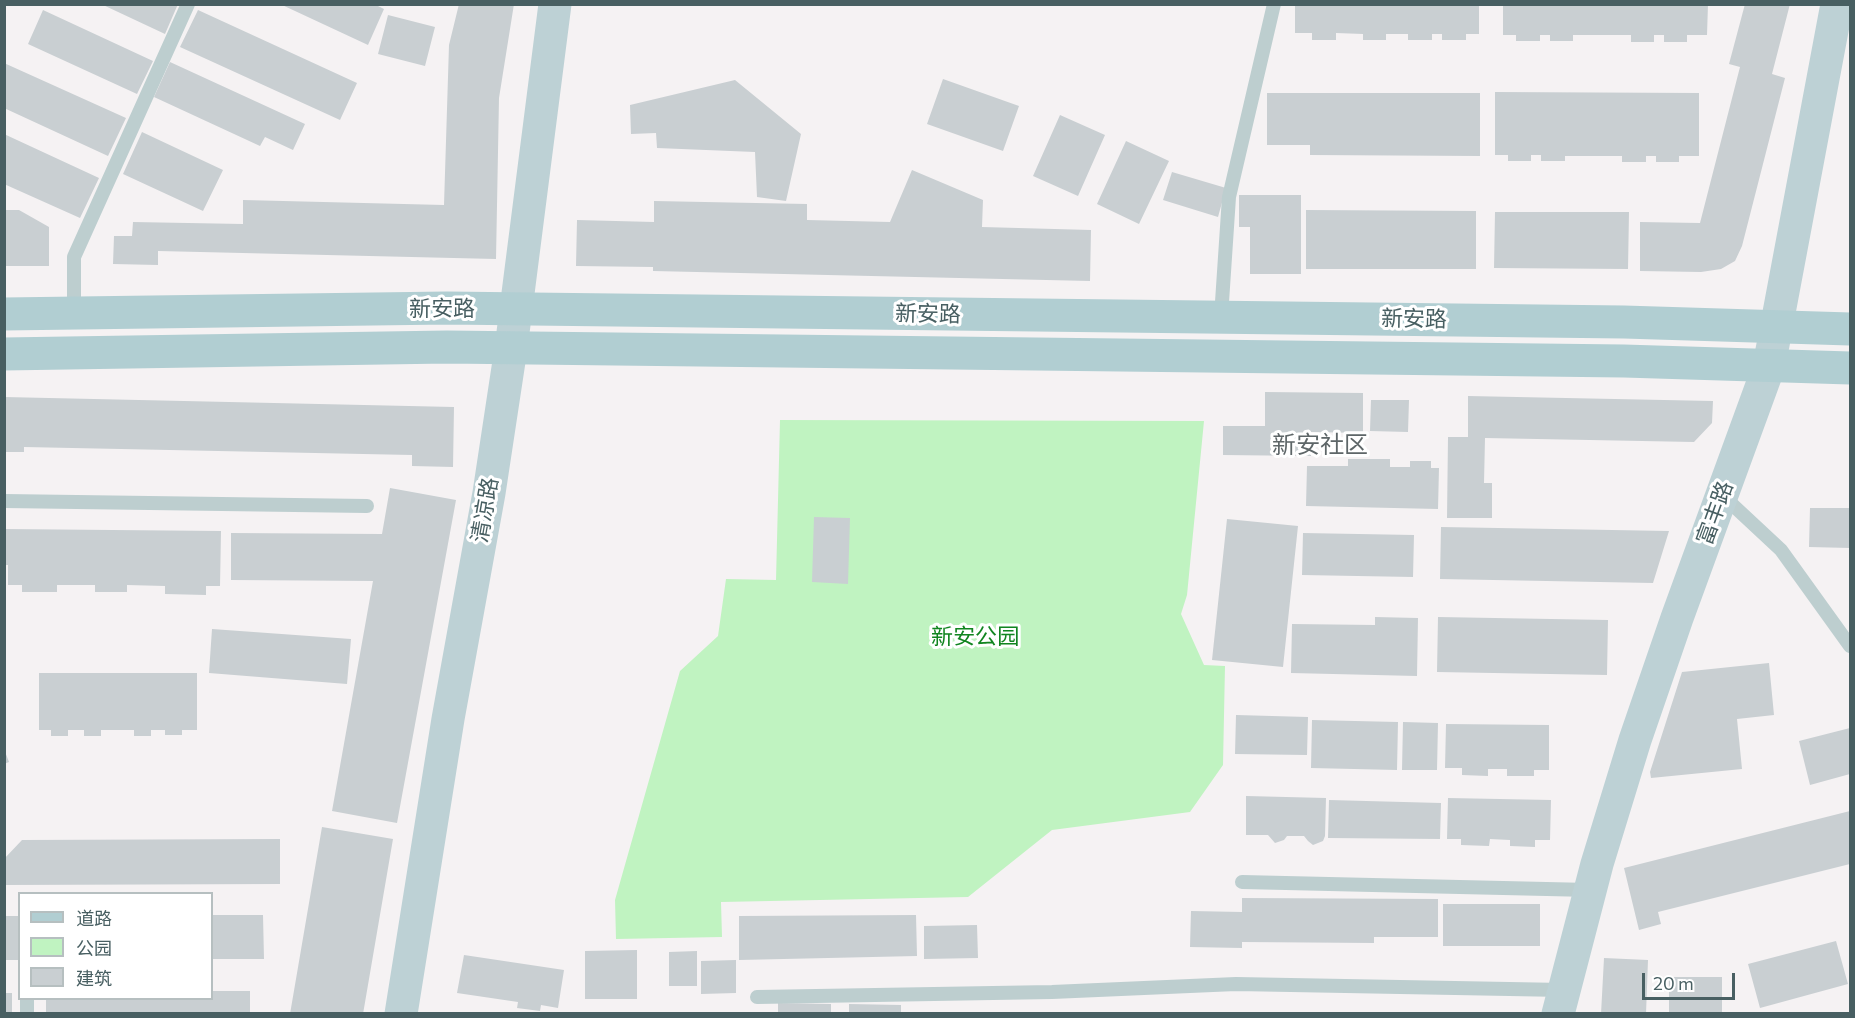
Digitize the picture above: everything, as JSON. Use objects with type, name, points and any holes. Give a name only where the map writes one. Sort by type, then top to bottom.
[{"type":"main road","name":"新安路","points":[[4,314],[447,308],[1624,322],[1851,329]]},
{"type":"main road","name":"新安路","points":[[4,354],[511,348],[1623,361],[1851,368]]},
{"type":"street","name":"清凉路","points":[[401,1014],[448,719],[489,493],[517,309],[555,4]]},
{"type":"street","name":"富丰路","points":[[1561,1002],[1590,890],[1635,740],[1769,366],[1837,4]]},
{"type":"lane","points":[[74,314],[74,257],[188,4]]},
{"type":"lane","points":[[1221,317],[1228,197],[1274,4]]},
{"type":"lane","points":[[1722,495],[1781,550],[1851,646]]},
{"type":"lane","points":[[4,501],[367,506]]},
{"type":"lane","points":[[1242,882],[1590,890]]},
{"type":"lane","points":[[757,997],[1052,992],[1236,984],[1561,1002]]},
{"type":"green space","name":"新安公园","points":[[780,420],[1204,421],[1187,595],[1181,614],[1204,665],[1225,666],[1223,765],[1190,812],[1052,830],[968,897],[721,902],[722,937],[616,939],[615,900],[680,671],[718,636],[726,579],[776,580]]},
{"type":"building","points":[[101,4],[178,4],[165,34]]},
{"type":"building","points":[[280,4],[374,4],[384,9],[368,45]]},
{"type":"building","points":[[459,4],[514,4],[499,98],[496,259],[158,251],[158,265],[113,264],[114,236],[132,236],[133,222],[243,224],[243,200],[444,205],[449,45]]},
{"type":"building","points":[[1295,4],[1479,4],[1479,34],[1466,34],[1466,40],[1442,40],[1442,34],[1432,34],[1432,40],[1408,40],[1408,34],[1386,34],[1386,40],[1363,40],[1363,34],[1336,33],[1336,40],[1312,40],[1312,33],[1295,33]]},
{"type":"building","points":[[1503,4],[1708,4],[1707,35],[1687,35],[1687,42],[1664,42],[1664,35],[1654,35],[1654,42],[1631,42],[1631,35],[1573,35],[1573,41],[1550,41],[1550,35],[1540,35],[1540,41],[1516,41],[1516,35],[1503,35]]},
{"type":"building","points":[[1745,4],[1790,4],[1772,74],[1785,78],[1742,246],[1735,261],[1721,269],[1701,272],[1640,271],[1640,222],[1700,223],[1740,67],[1729,64]]},
{"type":"building","points":[[43,10],[153,61],[137,94],[28,44]]},
{"type":"building","points":[[198,10],[357,83],[340,120],[180,47]]},
{"type":"building","points":[[388,15],[435,27],[425,66],[378,54]]},
{"type":"building","points":[[170,62],[305,124],[293,150],[265,137],[260,146],[154,97]]},
{"type":"building","points":[[4,63],[126,118],[108,156],[4,108]]},
{"type":"building","points":[[943,79],[1019,106],[1003,151],[927,124]]},
{"type":"building","points":[[735,80],[801,134],[786,201],[757,197],[755,152],[657,148],[656,133],[631,134],[630,105]]},
{"type":"building","points":[[1495,92],[1699,93],[1699,156],[1679,156],[1679,162],[1656,162],[1656,156],[1646,156],[1646,162],[1622,162],[1622,156],[1565,156],[1565,161],[1541,161],[1541,155],[1531,155],[1531,161],[1508,161],[1508,155],[1495,155]]},
{"type":"building","points":[[1267,93],[1480,93],[1480,156],[1310,155],[1310,145],[1267,145]]},
{"type":"building","points":[[1060,115],[1105,135],[1078,196],[1033,176]]},
{"type":"building","points":[[142,132],[223,170],[203,211],[123,174]]},
{"type":"building","points":[[4,134],[99,178],[80,218],[4,184]]},
{"type":"building","points":[[1126,141],[1169,161],[1139,224],[1097,204]]},
{"type":"building","points":[[912,170],[983,200],[982,227],[1091,230],[1090,281],[653,271],[653,267],[576,266],[577,220],[654,222],[654,201],[807,204],[807,220],[890,222]]},
{"type":"building","points":[[1172,172],[1226,188],[1218,217],[1163,200]]},
{"type":"building","points":[[1239,195],[1301,195],[1301,274],[1250,274],[1250,227],[1239,227]]},
{"type":"building","points":[[4,210],[19,210],[49,227],[49,266],[4,266]]},
{"type":"building","points":[[1306,210],[1476,211],[1476,269],[1306,269]]},
{"type":"building","points":[[1495,212],[1629,212],[1628,269],[1494,268]]},
{"type":"building","points":[[1265,392],[1363,393],[1363,433],[1311,432],[1311,456],[1223,455],[1223,426],[1265,426]]},
{"type":"building","points":[[1468,396],[1713,401],[1712,423],[1694,442],[1485,438],[1484,483],[1492,483],[1492,518],[1447,518],[1448,437],[1468,437]]},
{"type":"building","points":[[4,397],[454,407],[453,467],[412,466],[412,455],[24,447],[24,452],[4,452]]},
{"type":"building","points":[[1371,400],[1409,400],[1408,432],[1370,431]]},
{"type":"building","points":[[1348,459],[1390,459],[1390,467],[1410,467],[1410,461],[1431,461],[1431,468],[1439,468],[1438,509],[1306,506],[1307,466],[1348,466]]},
{"type":"building","points":[[390,488],[456,500],[397,823],[332,811],[373,581],[231,580],[231,533],[382,534]]},
{"type":"building","points":[[1810,508],[1850,508],[1850,548],[1809,547]]},
{"type":"building","points":[[814,517],[850,518],[848,584],[812,582]]},
{"type":"building","points":[[1227,519],[1298,526],[1283,667],[1212,660]]},
{"type":"building","points":[[1441,527],[1669,531],[1653,583],[1440,579]]},
{"type":"building","points":[[4,529],[221,531],[220,586],[206,586],[206,595],[165,594],[165,586],[127,585],[127,592],[95,592],[95,585],[57,585],[57,592],[22,592],[22,585],[8,585],[8,565],[4,565]]},
{"type":"building","points":[[1303,533],[1414,535],[1413,577],[1302,575]]},
{"type":"building","points":[[1375,617],[1418,618],[1417,676],[1291,673],[1292,624],[1375,625]]},
{"type":"building","points":[[1438,617],[1608,620],[1607,675],[1437,672]]},
{"type":"building","points":[[212,629],[351,639],[347,684],[209,673]]},
{"type":"building","points":[[1769,663],[1774,715],[1737,719],[1742,769],[1651,778],[1650,772],[1682,672]]},
{"type":"building","points":[[39,673],[197,673],[197,730],[182,730],[182,735],[165,735],[165,730],[151,730],[151,736],[134,736],[134,730],[101,730],[101,736],[84,736],[84,730],[68,730],[68,736],[51,736],[51,730],[39,730]]},
{"type":"building","points":[[1236,715],[1308,717],[1307,755],[1235,754]]},
{"type":"building","points":[[1312,720],[1398,722],[1397,770],[1311,768]]},
{"type":"building","points":[[1403,722],[1438,723],[1437,770],[1402,770]]},
{"type":"building","points":[[1446,724],[1549,725],[1549,770],[1534,770],[1534,776],[1507,776],[1507,769],[1488,769],[1488,776],[1462,775],[1462,768],[1445,768]]},
{"type":"building","points":[[1850,728],[1850,774],[1810,785],[1799,741]]},
{"type":"building","points":[[4,749],[9,762],[4,764]]},
{"type":"building","points":[[1246,796],[1326,798],[1323,841],[1313,845],[1304,836],[1287,836],[1284,840],[1275,843],[1268,835],[1246,835]]},
{"type":"building","points":[[1448,798],[1551,800],[1550,840],[1535,840],[1535,847],[1510,846],[1510,840],[1490,839],[1489,846],[1461,845],[1461,839],[1447,839]]},
{"type":"building","points":[[1329,800],[1441,803],[1440,839],[1328,838]]},
{"type":"building","points":[[1850,811],[1850,864],[1658,912],[1661,924],[1639,930],[1624,868]]},
{"type":"building","points":[[322,827],[393,839],[363,1014],[290,1014]]},
{"type":"building","points":[[280,839],[280,884],[4,885],[4,859],[22,840]]},
{"type":"building","points":[[1242,898],[1438,899],[1438,937],[1374,937],[1374,943],[1242,942],[1242,948],[1190,947],[1191,911],[1242,912]]},
{"type":"building","points":[[1443,904],[1540,904],[1540,946],[1443,946]]},
{"type":"building","points":[[213,915],[263,915],[264,959],[213,959]]},
{"type":"building","points":[[916,915],[917,956],[739,960],[739,916]]},
{"type":"building","points":[[4,916],[18,916],[18,960],[4,960]]},
{"type":"building","points":[[977,925],[978,958],[924,959],[924,926]]},
{"type":"building","points":[[1836,941],[1848,984],[1760,1008],[1748,964]]},
{"type":"building","points":[[637,950],[637,999],[585,999],[585,951]]},
{"type":"building","points":[[697,951],[697,986],[669,986],[669,952]]},
{"type":"building","points":[[464,955],[564,970],[558,1008],[541,1005],[540,1011],[517,1008],[518,1002],[457,993]]},
{"type":"building","points":[[1604,958],[1648,960],[1646,1014],[1601,1014]]},
{"type":"building","points":[[736,960],[736,993],[701,994],[701,961]]},
{"type":"building","points":[[1669,977],[1722,977],[1722,1014],[1669,1014]]},
{"type":"building","points":[[213,991],[250,991],[250,1014],[46,1014],[46,1000],[213,1000]]},
{"type":"building","points":[[5,993],[12,993],[12,1014],[5,1014]]},
{"type":"building","points":[[778,1003],[831,1004],[831,1014],[778,1014]]},
{"type":"building","points":[[849,1004],[901,1005],[901,1014],[849,1014]]},
{"type":"district","name":"新安社区","points":[[1320,445]]}]
